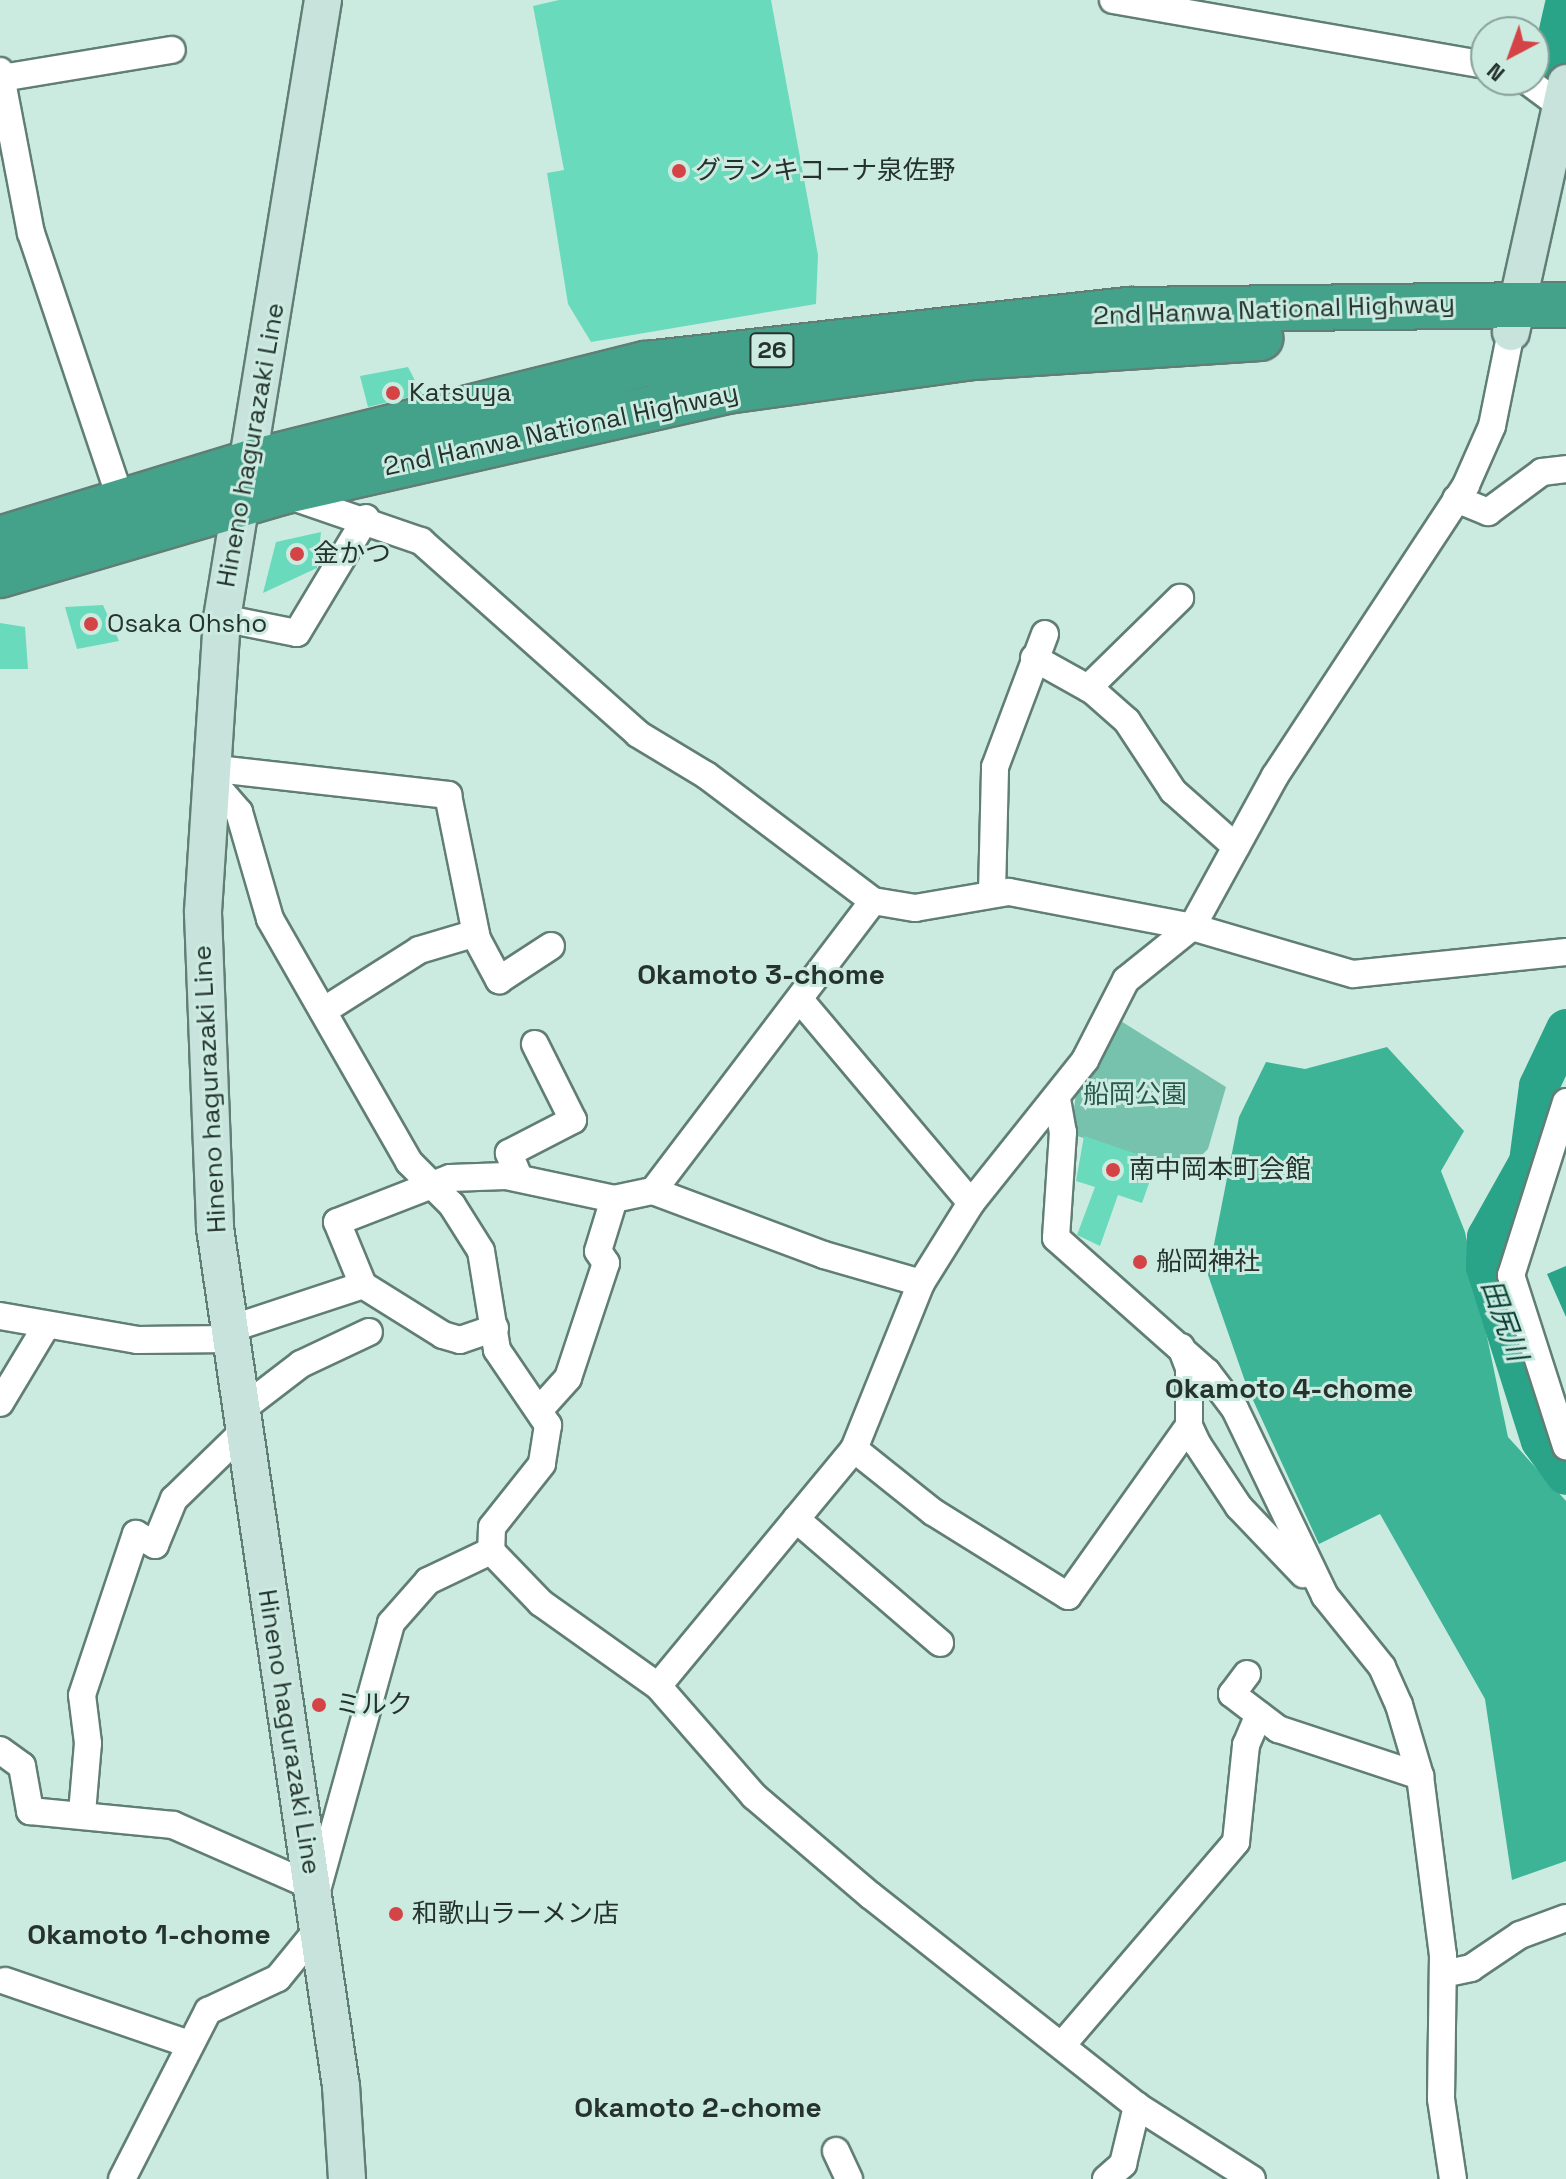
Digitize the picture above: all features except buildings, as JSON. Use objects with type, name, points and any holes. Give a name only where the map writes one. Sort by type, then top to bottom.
[{"type":"highway","name":"2nd Hanwa National Highway","points":[[1514,318],[1566,305]]},
{"type":"highway","name":"2nd Hanwa National Highway","points":[[0,575],[256,487],[646,364],[1129,310],[1514,318],[1566,333]]},
{"type":"highway","name":"2nd Hanwa National Highway","points":[[0,539],[122,503],[256,487]]},
{"type":"main road","name":"Hineno hagurazaki Line","points":[[323,0],[256,487],[222,618],[208,772],[205,1053],[215,1228],[315,1905],[347,2179]]},
{"type":"main road","points":[[1514,318],[1563,94]]},
{"type":"street","points":[[1113,0],[1470,62]]},
{"type":"street","points":[[122,503],[44,276],[4,109],[1,75],[172,50]]},
{"type":"street","points":[[658,1686],[854,1449],[921,1283],[971,1203],[1057,1099],[1126,980],[1192,927],[1236,847],[1456,499],[1492,426],[1514,318]]},
{"type":"street","points":[[1456,499],[1488,512],[1542,472],[1566,469]]},
{"type":"street","points":[[256,487],[366,518],[421,541],[638,734],[706,775],[873,901],[915,908],[992,893],[1192,927],[1353,974],[1566,952]]},
{"type":"street","points":[[222,618],[297,633],[366,518]]},
{"type":"street","points":[[1088,688],[1180,598]]},
{"type":"street","points":[[992,893],[995,767],[1045,634]]},
{"type":"street","points":[[1034,658],[1088,688],[1127,721],[1173,791],[1236,847]]},
{"type":"street","points":[[208,772],[448,795],[476,933],[499,980],[551,946]]},
{"type":"street","points":[[208,772],[239,812],[270,919],[409,1162],[431,1184],[481,1251],[497,1350],[542,1407],[550,1444],[492,1527],[491,1551],[541,1603],[658,1686],[754,1796],[1137,2106],[1252,2179]]},
{"type":"street","points":[[653,1191],[664,1168],[801,1001],[873,901]]},
{"type":"street","points":[[323,1011],[419,950],[476,933]]},
{"type":"street","points":[[801,1001],[971,1203]]},
{"type":"street","points":[[519,1177],[509,1153],[573,1120],[535,1044]]},
{"type":"street","points":[[1057,1099],[1063,1132],[1056,1238],[1181,1347],[1235,1409],[1325,1596]]},
{"type":"street","points":[[1566,1102],[1511,1275],[1566,1446]]},
{"type":"street","points":[[495,1328],[460,1340],[443,1335],[363,1285],[337,1222],[431,1184],[519,1177],[614,1199],[653,1191],[921,1283]]},
{"type":"street","points":[[542,1407],[568,1378],[606,1263],[598,1251],[614,1199]]},
{"type":"street","points":[[0,1316],[45,1328],[137,1340],[230,1334],[363,1285]]},
{"type":"street","points":[[0,1403],[45,1328]]},
{"type":"street","points":[[82,1813],[88,1743],[82,1695],[136,1534],[155,1545],[174,1499],[243,1421],[301,1364],[369,1332]]},
{"type":"street","points":[[1181,1347],[1189,1368],[1189,1426],[1239,1507],[1325,1596],[1382,1667],[1420,1776],[1443,1974],[1441,2099],[1453,2179]]},
{"type":"street","points":[[854,1449],[933,1512],[1068,1596],[1189,1426]]},
{"type":"street","points":[[796,1519],[940,1643]]},
{"type":"street","points":[[122,2179],[186,2043],[208,2011],[278,1978],[315,1905],[391,1623],[428,1581],[491,1551]]},
{"type":"street","points":[[1247,1674],[1232,1694],[1278,1729],[1420,1776]]},
{"type":"street","points":[[1063,2044],[1236,1842],[1246,1745],[1259,1715]]},
{"type":"street","points":[[0,1750],[22,1766],[30,1811],[82,1813],[173,1825],[315,1905]]},
{"type":"street","points":[[1443,1974],[1471,1968],[1520,1935],[1566,1918]]},
{"type":"street","points":[[5,1981],[186,2043]]},
{"type":"street","points":[[1106,2179],[1123,2164],[1137,2106]]},
{"type":"street","points":[[836,2151],[849,2179]]},
{"type":"green space","name":"船岡公園","points":[[1116,1018],[1226,1087],[1208,1149],[1186,1171],[1071,1134],[1076,1093]]},
{"type":"shaded area","points":[[1387,1047],[1464,1131],[1441,1171],[1465,1232],[1508,1437],[1566,1501],[1566,1861],[1512,1880],[1485,1699],[1380,1514],[1319,1544],[1247,1387],[1208,1275],[1239,1117],[1266,1062],[1305,1069]]},
{"type":"shaded area","points":[[1566,1266],[1566,1317],[1547,1274]]},
{"type":"waterway","name":"田尻川","points":[[1566,0],[1549,75],[1566,80]]},
{"type":"waterway","name":"田尻川","points":[[1566,1029],[1539,1086],[1529,1162],[1487,1237],[1486,1267],[1541,1441],[1566,1475]]},
{"type":"place","name":"グランキコーナ泉佐野","points":[[679,171]]},
{"type":"place","name":"Katsuya","points":[[393,393]]},
{"type":"place","name":"金かつ","points":[[297,554]]},
{"type":"place","name":"Osaka Ohsho","points":[[91,624]]},
{"type":"place","name":"南中岡本町会館","points":[[1113,1170]]},
{"type":"place","name":"船岡神社","points":[[1140,1262]]},
{"type":"place","name":"ミルク","points":[[319,1705]]},
{"type":"place","name":"和歌山ラーメン店","points":[[396,1914]]},
{"type":"district","name":"Okamoto 3-chome","points":[[761,974]]},
{"type":"district","name":"Okamoto 4-chome","points":[[1289,1388]]},
{"type":"district","name":"Okamoto 1-chome","points":[[149,1934]]},
{"type":"district","name":"Okamoto 2-chome","points":[[698,2107]]}]
